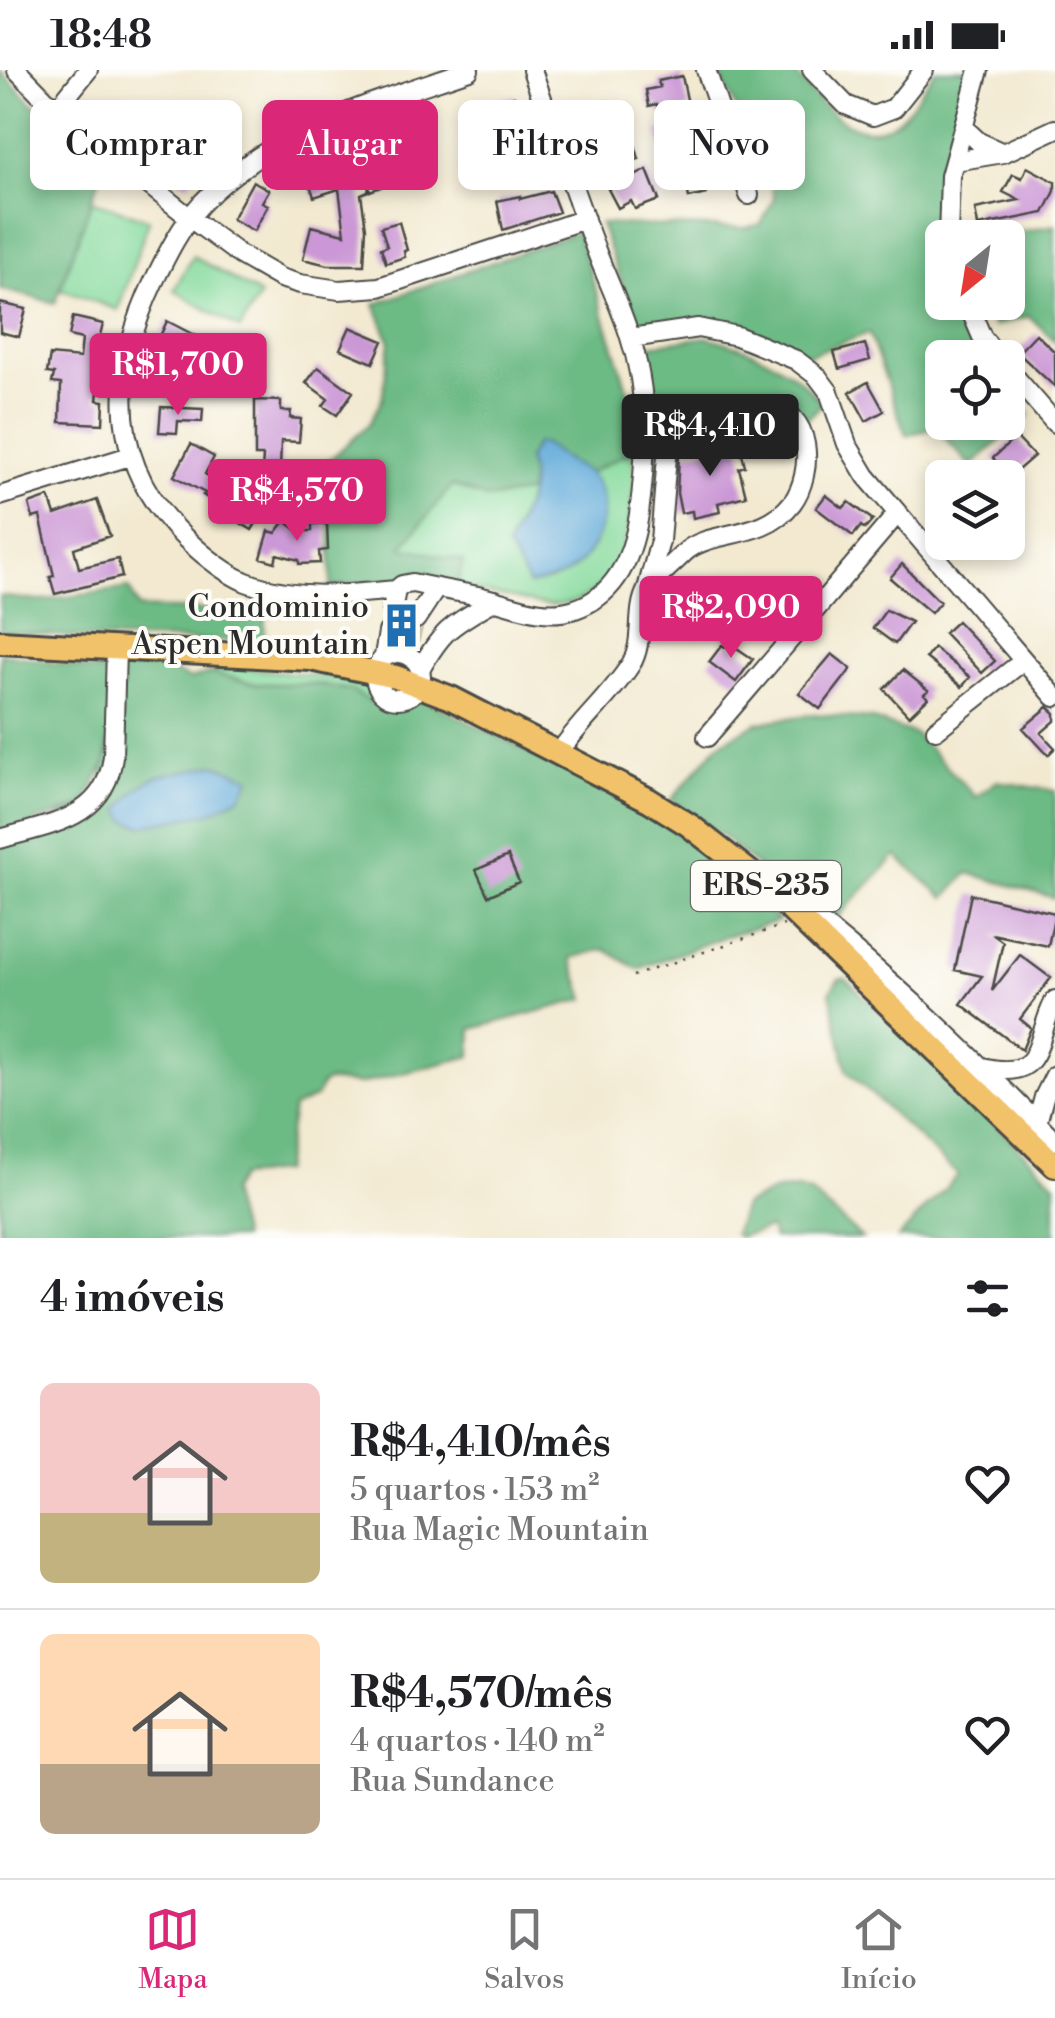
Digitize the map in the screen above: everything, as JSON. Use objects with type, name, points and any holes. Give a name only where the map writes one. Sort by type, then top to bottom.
[{"type":"main road","name":"ERS-235","points":[[0,642],[379,663],[418,672],[674,814],[762,882],[1055,1164]]},
{"type":"street","points":[[17,70],[46,100]]},
{"type":"street","points":[[64,100],[88,70]]},
{"type":"street","points":[[396,590],[312,594],[282,591],[244,581],[202,554],[152,501],[130,456],[122,411],[131,340],[158,274],[190,218],[222,184],[270,149],[324,124],[469,70]]},
{"type":"street","points":[[392,611],[396,590],[402,584],[412,583],[544,613],[577,609],[614,583],[636,536],[646,446],[641,386],[630,338],[532,70]]},
{"type":"street","points":[[706,70],[749,195]]},
{"type":"street","points":[[812,70],[846,105],[873,116],[894,108],[924,70]]},
{"type":"street","points":[[949,220],[950,176],[979,70]]},
{"type":"street","points":[[964,128],[979,142],[1002,153]]},
{"type":"street","points":[[955,161],[1002,153],[1055,129]]},
{"type":"street","points":[[155,190],[240,255],[280,278],[318,288],[379,287],[585,219]]},
{"type":"street","points":[[630,338],[698,328],[738,336],[796,360],[816,376],[829,392],[853,457],[1055,698]]},
{"type":"street","points":[[1025,388],[1055,423]]},
{"type":"street","points":[[658,554],[768,523],[792,503],[806,476],[804,438],[780,410],[748,410],[717,428]]},
{"type":"street","points":[[0,496],[130,456]]},
{"type":"street","points":[[559,753],[638,651],[647,589],[658,554],[667,456]]},
{"type":"street","points":[[708,737],[897,514]]},
{"type":"street","points":[[647,589],[688,548]]},
{"type":"street","points":[[416,619],[435,590]]},
{"type":"street","points":[[418,672],[450,625],[495,600]]},
{"type":"street","points":[[379,663],[388,632]]},
{"type":"street","points":[[411,640],[418,672]]},
{"type":"street","points":[[0,839],[76,816],[104,786],[112,772],[116,650]]},
{"type":"street","points":[[936,730],[1023,662]]},
{"type":"street","points":[[762,882],[832,931],[981,1067],[1055,1141]]},
{"type":"street","points":[[981,1067],[1019,1071],[1032,1060],[1041,1045],[1055,1000]]},
{"type":"street","points":[[1037,1123],[1055,1075]]},
{"type":"path","points":[[632,976],[800,920]]},
{"type":"green space","points":[[0,70],[30,101],[30,190],[95,190],[55,303],[0,289]]},
{"type":"green space","points":[[717,70],[793,70],[838,118],[866,130],[881,129],[896,121],[912,104],[935,70],[969,70],[941,173],[938,220],[925,220],[925,320],[961,320],[971,340],[925,340],[925,431],[906,435],[869,333],[803,357],[694,321],[637,326],[600,224],[745,228],[761,224],[774,198],[773,190],[805,190],[805,100],[732,100]]},
{"type":"green space","points":[[92,200],[149,220],[118,310],[60,289]]},
{"type":"green space","points":[[1055,225],[1055,341],[1029,316],[1025,317],[1025,231]]},
{"type":"green space","points":[[577,232],[629,394],[633,450],[589,473],[544,444],[532,473],[531,492],[487,499],[452,485],[402,547],[463,561],[457,586],[406,578],[331,587],[330,502],[300,503],[302,485],[369,424],[382,399],[390,342],[375,304]]},
{"type":"green space","points":[[193,256],[260,295],[240,329],[174,290]]},
{"type":"green space","points":[[991,320],[1015,320],[994,326]]},
{"type":"green space","points":[[706,337],[771,361],[799,380],[822,405],[802,423],[781,404],[662,445],[641,346]]},
{"type":"green space","points":[[947,440],[1001,440],[978,460],[965,460]]},
{"type":"green space","points":[[633,450],[633,497],[623,546],[599,586],[581,599],[544,605],[469,590],[444,579],[402,547],[452,485],[487,499],[531,492],[507,547],[600,491],[589,473]]},
{"type":"green space","points":[[129,588],[138,608],[235,611],[265,616],[264,641],[100,639],[0,631],[0,596],[39,601]]},
{"type":"green space","points":[[0,653],[111,673],[109,755],[85,804],[0,834]]},
{"type":"green space","points":[[132,661],[154,663],[190,679],[211,673],[257,684],[316,684],[350,690],[377,706],[415,699],[429,702],[641,808],[675,830],[779,921],[638,969],[604,949],[571,958],[585,999],[472,1029],[471,1056],[360,1084],[322,1084],[316,1097],[293,1108],[283,1171],[240,1177],[230,1192],[242,1238],[0,1238],[0,843],[100,798],[120,666]]},
{"type":"green space","points":[[228,666],[349,679],[402,702],[377,706],[350,690],[316,684],[257,684],[211,673]]},
{"type":"green space","points":[[814,714],[871,719],[915,734],[976,797],[997,781],[1055,791],[1055,898],[968,873],[945,898],[896,856],[826,929],[724,837],[671,800],[719,744],[757,723]]},
{"type":"green space","points":[[845,978],[1055,1183],[1055,1238],[898,1238],[958,1175],[847,1071],[830,992],[839,979]]},
{"type":"green space","points":[[777,1190],[811,1193],[862,1238],[773,1238],[770,1228],[739,1237],[734,1234],[744,1205]]},
{"type":"water","points":[[536,443],[589,473],[598,485],[603,513],[595,542],[577,566],[562,576],[529,585],[507,547],[529,494],[527,460]]},
{"type":"water","points":[[215,764],[251,778],[240,797],[209,813],[141,826],[126,820],[120,810],[151,780]]},
{"type":"building","points":[[682,76],[687,100],[654,100],[654,105],[649,106],[646,90],[660,87],[658,81]]},
{"type":"building","points":[[1027,167],[1055,182],[1055,191],[1044,213],[1008,220],[977,220],[975,209],[1019,200],[1003,192],[1013,174],[1022,178]]},
{"type":"building","points":[[647,170],[659,200],[635,209],[631,201],[618,208],[609,190],[634,190],[634,176]]},
{"type":"building","points":[[253,181],[262,190],[269,190],[262,202],[268,205],[254,231],[232,219]]},
{"type":"building","points":[[312,190],[336,190],[314,197]]},
{"type":"building","points":[[339,190],[368,190],[361,194],[366,228],[364,265],[328,265],[303,259],[311,226],[345,234]]},
{"type":"building","points":[[688,190],[705,190],[706,194],[689,198]]},
{"type":"building","points":[[551,191],[559,212],[503,230],[497,201]]},
{"type":"building","points":[[399,222],[407,250],[405,257],[386,263],[381,248],[387,246],[381,227]]},
{"type":"building","points":[[0,303],[26,309],[19,337],[0,332]]},
{"type":"building","points":[[73,317],[103,324],[95,357],[102,358],[97,400],[104,401],[103,424],[60,422],[61,384],[52,383],[54,374],[47,373],[50,355],[80,358],[82,339],[69,336]]},
{"type":"building","points":[[167,321],[200,338],[190,364],[162,353],[168,337],[161,334]]},
{"type":"building","points":[[350,327],[383,341],[373,363],[340,349]]},
{"type":"building","points":[[1036,334],[1055,352],[1055,387],[1025,359],[1025,346]]},
{"type":"building","points":[[865,344],[870,360],[839,369],[834,352]]},
{"type":"building","points":[[318,367],[353,392],[337,415],[323,406],[328,399],[306,383]]},
{"type":"building","points":[[868,382],[884,411],[866,421],[850,392]]},
{"type":"building","points":[[255,400],[281,401],[281,411],[291,411],[290,418],[301,419],[299,442],[281,441],[280,471],[262,470],[263,456],[255,456]]},
{"type":"building","points":[[161,407],[203,409],[202,422],[178,421],[177,433],[159,432]]},
{"type":"building","points":[[1013,440],[1019,440],[1034,456],[1025,464],[1025,460],[993,458]]},
{"type":"building","points":[[739,441],[745,466],[739,468],[746,496],[718,503],[720,512],[693,518],[692,511],[681,513],[677,493],[679,455]]},
{"type":"building","points":[[191,444],[214,457],[205,474],[221,484],[225,478],[267,505],[252,530],[224,513],[221,518],[213,513],[218,505],[174,476]]},
{"type":"building","points":[[826,495],[843,508],[849,502],[873,520],[853,536],[816,508]]},
{"type":"building","points":[[49,497],[55,515],[97,500],[110,536],[74,548],[79,568],[118,559],[122,577],[55,594],[40,516],[33,518],[29,504]]},
{"type":"building","points":[[285,521],[298,531],[312,531],[312,524],[327,524],[328,550],[319,551],[320,563],[299,564],[299,560],[277,554],[275,562],[261,558],[269,531],[276,533]]},
{"type":"building","points":[[902,564],[940,602],[931,613],[890,578]]},
{"type":"building","points":[[886,610],[911,622],[895,644],[873,628]]},
{"type":"building","points":[[957,621],[995,661],[982,673],[944,633]]},
{"type":"building","points":[[728,642],[753,659],[736,682],[709,662]]},
{"type":"building","points":[[934,648],[970,677],[962,687],[926,658]]},
{"type":"building","points":[[832,654],[851,669],[820,709],[799,693]]},
{"type":"building","points":[[903,670],[928,690],[924,694],[928,698],[909,716],[884,689]]},
{"type":"building","points":[[1048,707],[1055,713],[1055,721],[1041,733],[1055,748],[1048,755],[1023,728]]},
{"type":"building","points":[[508,856],[519,882],[488,896],[476,870]]},
{"type":"building","points":[[971,894],[1055,913],[1048,946],[992,934],[1003,942],[992,991],[1020,955],[1051,978],[1020,1019],[1031,1028],[1022,1050],[961,1004],[982,976],[955,970]]},
{"type":"tunnel","points":[[411,640],[416,619]]},
{"type":"place","name":"Condominio Aspen Mountain","points":[[402,625]]}]
